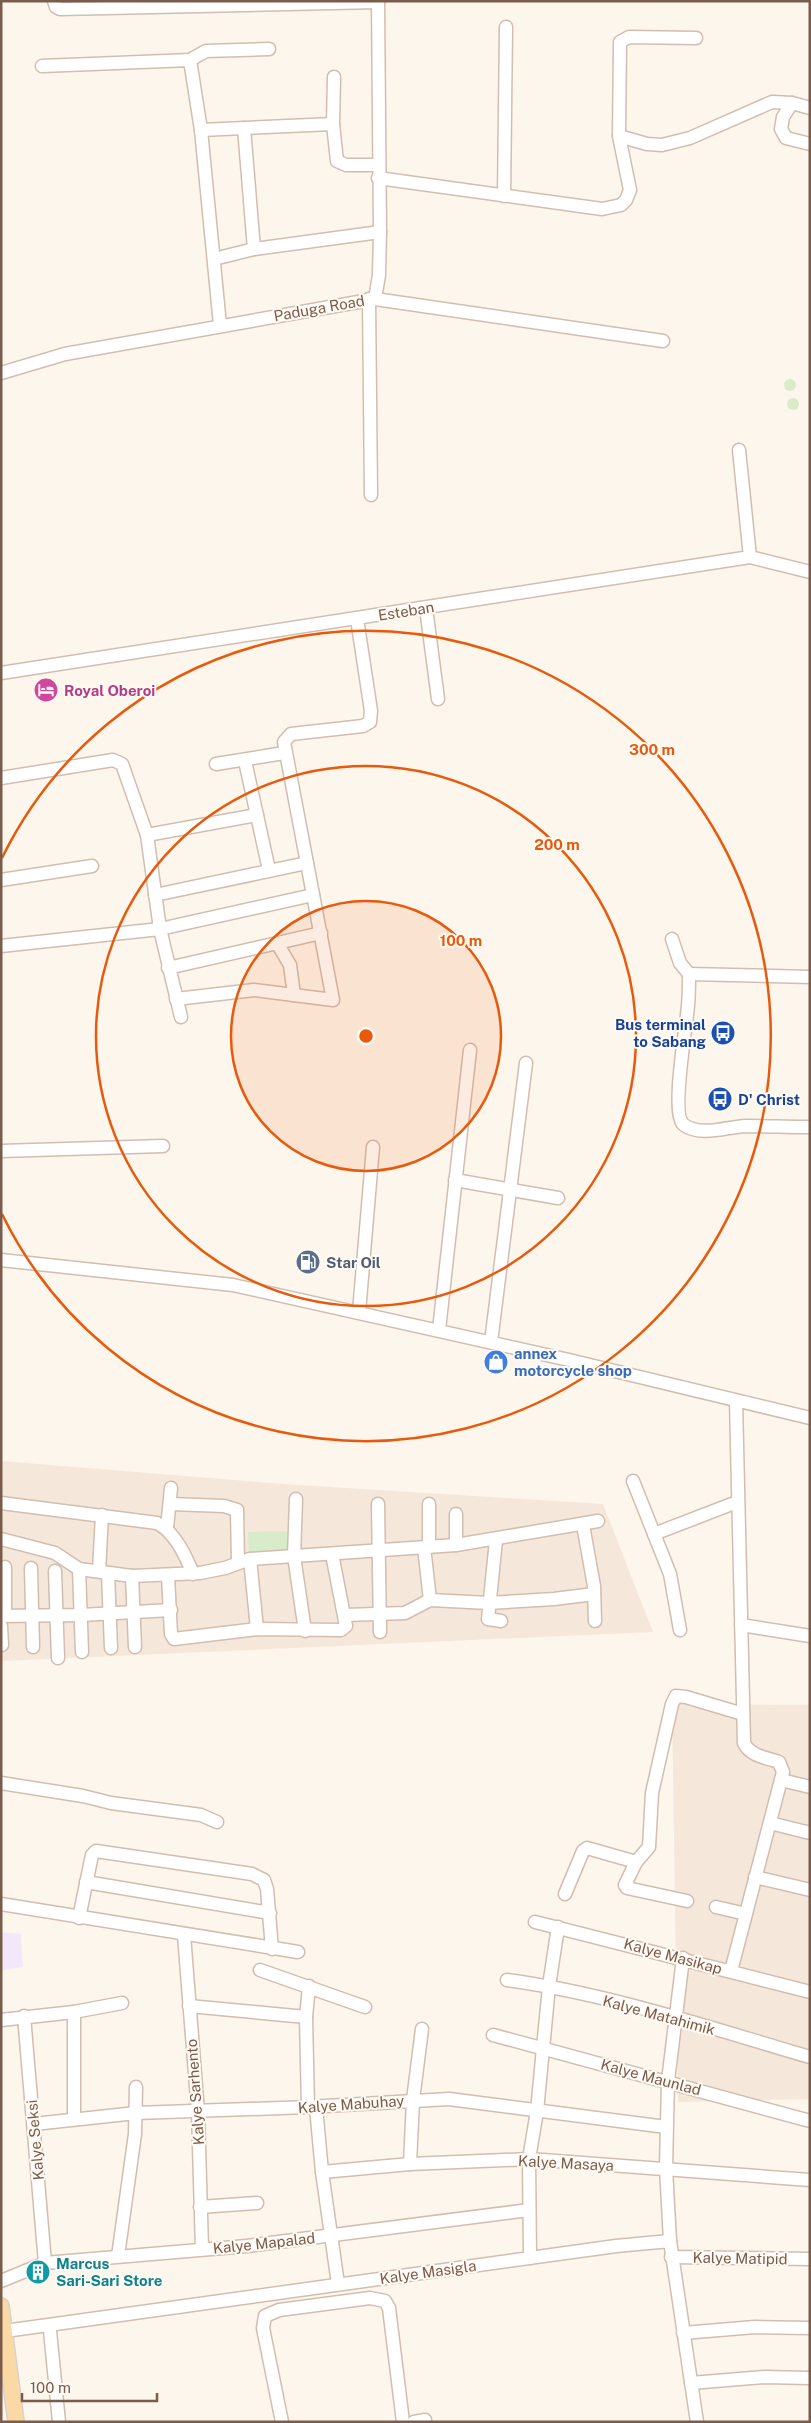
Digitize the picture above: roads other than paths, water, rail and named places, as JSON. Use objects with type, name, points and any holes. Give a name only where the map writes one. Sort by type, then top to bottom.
[{"type":"main road","points":[[1,2306],[5,2331],[6,2369],[16,2422]]},
{"type":"street","points":[[54,1],[54,5],[60,9],[104,5],[378,2]]},
{"type":"street","name":"Paduga Road","points":[[1,374],[65,354],[372,299],[379,275],[380,232],[378,2]]},
{"type":"street","points":[[504,196],[506,27]]},
{"type":"street","points":[[334,78],[333,124],[336,156],[340,164],[504,196],[602,209],[621,205],[626,200],[630,190],[619,136],[620,42],[629,37],[696,38]]},
{"type":"street","points":[[42,66],[190,60],[206,51],[269,49]]},
{"type":"street","points":[[190,60],[201,130],[220,325]]},
{"type":"street","points":[[619,136],[647,144],[671,144],[690,138],[772,102],[792,103],[810,108]]},
{"type":"street","points":[[792,103],[783,117],[781,130],[786,138],[810,144]]},
{"type":"street","points":[[201,130],[333,124]]},
{"type":"street","points":[[244,128],[254,249]]},
{"type":"street","points":[[214,258],[254,249],[380,232]]},
{"type":"street","points":[[371,496],[372,299],[663,341]]},
{"type":"street","points":[[740,450],[750,557]]},
{"type":"street","name":"Esteban","points":[[1,673],[750,557],[810,572]]},
{"type":"street","points":[[426,608],[438,699]]},
{"type":"street","points":[[176,999],[246,990],[333,1000],[284,753],[285,739],[291,734],[363,726],[370,722],[371,711],[357,619]]},
{"type":"street","points":[[216,764],[284,753]]},
{"type":"street","points":[[1,778],[113,760],[120,762],[147,835],[160,929],[181,1017]]},
{"type":"street","points":[[245,760],[269,870]]},
{"type":"street","points":[[147,835],[257,815]]},
{"type":"street","points":[[155,895],[307,863]]},
{"type":"street","points":[[1,880],[92,866]]},
{"type":"street","points":[[1,946],[160,929],[312,895]]},
{"type":"street","points":[[168,968],[321,933]]},
{"type":"street","points":[[672,939],[677,957],[689,974],[689,1003],[680,1077],[680,1121],[692,1128],[714,1131],[742,1126],[810,1127]]},
{"type":"street","points":[[277,943],[290,966],[294,995]]},
{"type":"street","points":[[689,974],[810,977]]},
{"type":"street","points":[[439,1330],[470,1050]]},
{"type":"street","points":[[491,1342],[526,1063]]},
{"type":"street","points":[[1,1151],[163,1146]]},
{"type":"street","points":[[359,1312],[373,1148]]},
{"type":"street","points":[[455,1180],[558,1198]]},
{"type":"street","points":[[1,1260],[232,1285],[439,1330],[810,1418]]},
{"type":"street","points":[[731,1971],[783,1768],[779,1762],[747,1749],[744,1743],[736,1401]]},
{"type":"street","points":[[633,1481],[670,1574],[680,1630]]},
{"type":"street","points":[[166,1528],[171,1488]]},
{"type":"street","points":[[296,1499],[294,1556],[305,1631]]},
{"type":"street","points":[[654,1534],[737,1502]]},
{"type":"street","points":[[1,1503],[145,1521],[166,1528],[186,1558],[193,1574]]},
{"type":"street","points":[[170,1504],[224,1506],[237,1510],[244,1561],[257,1629]]},
{"type":"street","points":[[378,1504],[380,1632]]},
{"type":"street","points":[[429,1504],[427,1547],[430,1600]]},
{"type":"street","points":[[456,1514],[456,1545]]},
{"type":"street","points":[[102,1515],[103,1572],[109,1614],[111,1648]]},
{"type":"street","points":[[1,1540],[55,1553],[79,1569],[132,1576],[168,1576],[219,1570],[244,1561],[456,1545],[496,1540],[598,1521]]},
{"type":"street","points":[[583,1525],[594,1594],[595,1622]]},
{"type":"street","points":[[496,1540],[489,1620],[501,1621]]},
{"type":"street","points":[[168,1576],[172,1634],[174,1639],[257,1629],[341,1630],[346,1626],[345,1615],[332,1554]]},
{"type":"street","points":[[2,1645],[5,1567]]},
{"type":"street","points":[[31,1568],[33,1647]]},
{"type":"street","points":[[79,1569],[82,1652]]},
{"type":"street","points":[[55,1571],[58,1658]]},
{"type":"street","points":[[132,1576],[136,1647]]},
{"type":"street","points":[[345,1615],[405,1613],[430,1600],[489,1603],[554,1599],[594,1594]]},
{"type":"street","points":[[2,1619],[31,1615],[109,1614],[170,1610]]},
{"type":"street","points":[[741,1625],[810,1636]]},
{"type":"street","points":[[687,1901],[627,1888],[625,1882],[636,1862],[649,1847],[652,1792],[674,1698],[686,1697],[743,1714]]},
{"type":"street","points":[[781,1780],[810,1787]]},
{"type":"street","points":[[1,1783],[83,1796],[110,1803],[201,1815],[217,1822]]},
{"type":"street","points":[[770,1823],[810,1833]]},
{"type":"street","points":[[565,1894],[582,1851],[586,1848],[636,1862]]},
{"type":"street","points":[[79,1918],[92,1855],[96,1851],[252,1874],[264,1880],[270,1913],[272,1949]]},
{"type":"street","points":[[755,1877],[810,1890]]},
{"type":"street","points":[[86,1882],[270,1913]]},
{"type":"street","points":[[1,1904],[298,1952]]},
{"type":"street","points":[[716,1907],[746,1914]]},
{"type":"street","name":"Kalye Masikap","points":[[535,1922],[683,1958],[810,1992]]},
{"type":"street","points":[[530,2258],[529,2159],[545,2048],[549,1986],[558,1927]]},
{"type":"street","name":"Kalye Sarhento","points":[[184,1935],[198,2112],[202,2249]]},
{"type":"street","points":[[683,1958],[674,2018],[668,2082],[666,2168],[671,2257],[697,2422]]},
{"type":"street","points":[[260,1970],[365,2007]]},
{"type":"street","name":"Kalye Matahimik","points":[[507,1980],[549,1986],[674,2018],[810,2057]]},
{"type":"street","points":[[309,1986],[306,2017],[312,2107],[338,2284]]},
{"type":"street","points":[[1,2020],[74,2012],[122,2003]]},
{"type":"street","points":[[189,2006],[306,2017]]},
{"type":"street","points":[[74,2012],[74,2119]]},
{"type":"street","name":"Kalye Seksi","points":[[24,2016],[45,2263]]},
{"type":"street","points":[[410,2164],[413,2100],[422,2030]]},
{"type":"street","name":"Kalye Maunlad","points":[[493,2035],[810,2120]]},
{"type":"street","points":[[118,2256],[136,2113],[136,2087]]},
{"type":"street","name":"Kalye Mabuhay","points":[[34,2124],[136,2113],[312,2107],[449,2099],[666,2128]]},
{"type":"street","name":"Kalye Masaya","points":[[322,2172],[410,2164],[529,2159],[810,2180]]},
{"type":"street","points":[[200,2207],[257,2203]]},
{"type":"street","name":"Kalye Mapalad","points":[[1,2282],[45,2263],[247,2246],[529,2210]]},
{"type":"street","name":"Kalye Masigla","points":[[5,2331],[530,2258],[670,2241]]},
{"type":"street","name":"Kalye Matipid","points":[[671,2257],[810,2259]]},
{"type":"street","points":[[282,2422],[265,2337],[265,2316],[279,2310],[378,2298],[384,2301],[389,2308],[403,2422]]},
{"type":"street","points":[[683,2333],[755,2327],[810,2328]]},
{"type":"street","points":[[50,2331],[59,2422]]},
{"type":"street","points":[[691,2383],[764,2377],[810,2378]]},
{"type":"place","name":"Royal Oberoi","points":[[46,690]]},
{"type":"place","name":"Bus terminal to Sabang","points":[[723,1033]]},
{"type":"place","name":"D' Christ","points":[[720,1099]]},
{"type":"place","name":"Star Oil","points":[[308,1262]]},
{"type":"place","name":"annex motorcycle shop","points":[[496,1362]]},
{"type":"place","name":"Marcus Sari-Sari Store","points":[[38,2272]]}]
